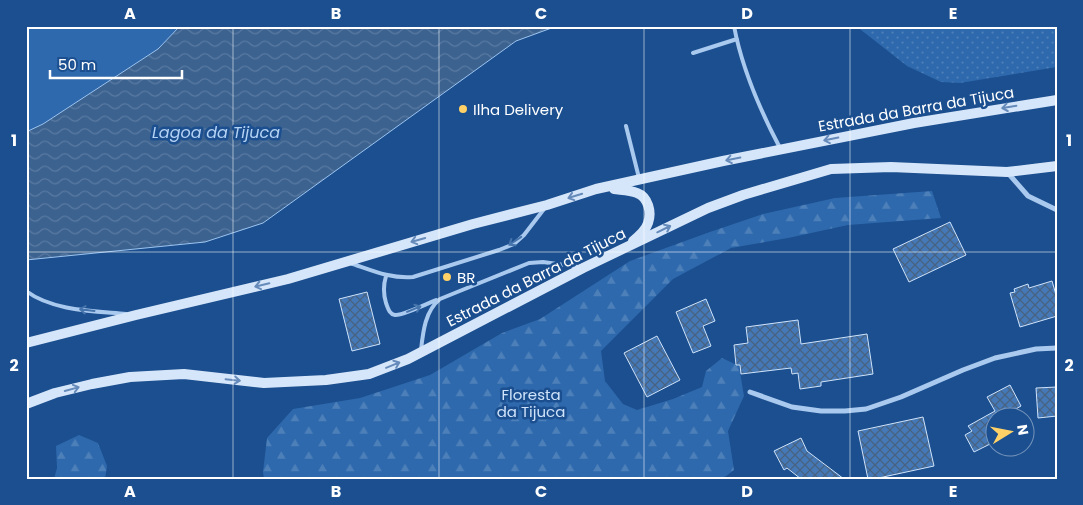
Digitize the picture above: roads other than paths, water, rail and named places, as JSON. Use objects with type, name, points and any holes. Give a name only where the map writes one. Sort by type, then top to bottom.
[{"type":"main road","name":"Estrada da Barra da Tijuca","points":[[26,343],[288,279],[473,224],[547,205],[596,189],[914,123],[1057,100]]},
{"type":"main road","name":"Estrada da Barra da Tijuca","points":[[26,404],[55,393],[130,377],[184,374],[264,383],[326,380],[369,374],[408,359],[583,268],[708,208],[743,195],[831,169],[891,166],[1007,172],[1057,166]]},
{"type":"main road","points":[[596,189],[624,190],[638,193],[643,196],[649,205],[650,216],[648,223],[637,238],[625,248]]},
{"type":"street","points":[[1007,172],[1028,196],[1057,210]]},
{"type":"street","points":[[750,392],[792,408],[821,411],[866,409],[901,397],[995,358],[1036,349],[1057,348]]},
{"type":"lane","points":[[734,26],[752,88],[768,126],[781,150]]},
{"type":"lane","points":[[692,53],[737,39]]},
{"type":"lane","points":[[626,126],[640,180]]},
{"type":"lane","points":[[346,261],[386,276],[413,277],[514,244],[524,235],[547,205]]},
{"type":"lane","points":[[386,276],[384,293],[388,308],[393,314],[402,314],[529,263],[543,262],[583,268]]},
{"type":"lane","points":[[26,291],[49,303],[82,310],[136,315]]},
{"type":"lane","points":[[420,352],[424,327],[428,316],[432,307],[440,299]]},
{"type":"water","name":"Lagoa da Tijuca","points":[[180,26],[557,26],[516,41],[263,223],[205,242],[26,260],[26,132],[43,124],[158,49]]},
{"type":"place","name":"Ilha Delivery","points":[[463,109]]},
{"type":"place","name":"BR","points":[[447,277]]},
{"type":"park label","name":"Floresta da Tijuca","points":[[531,402]]}]
